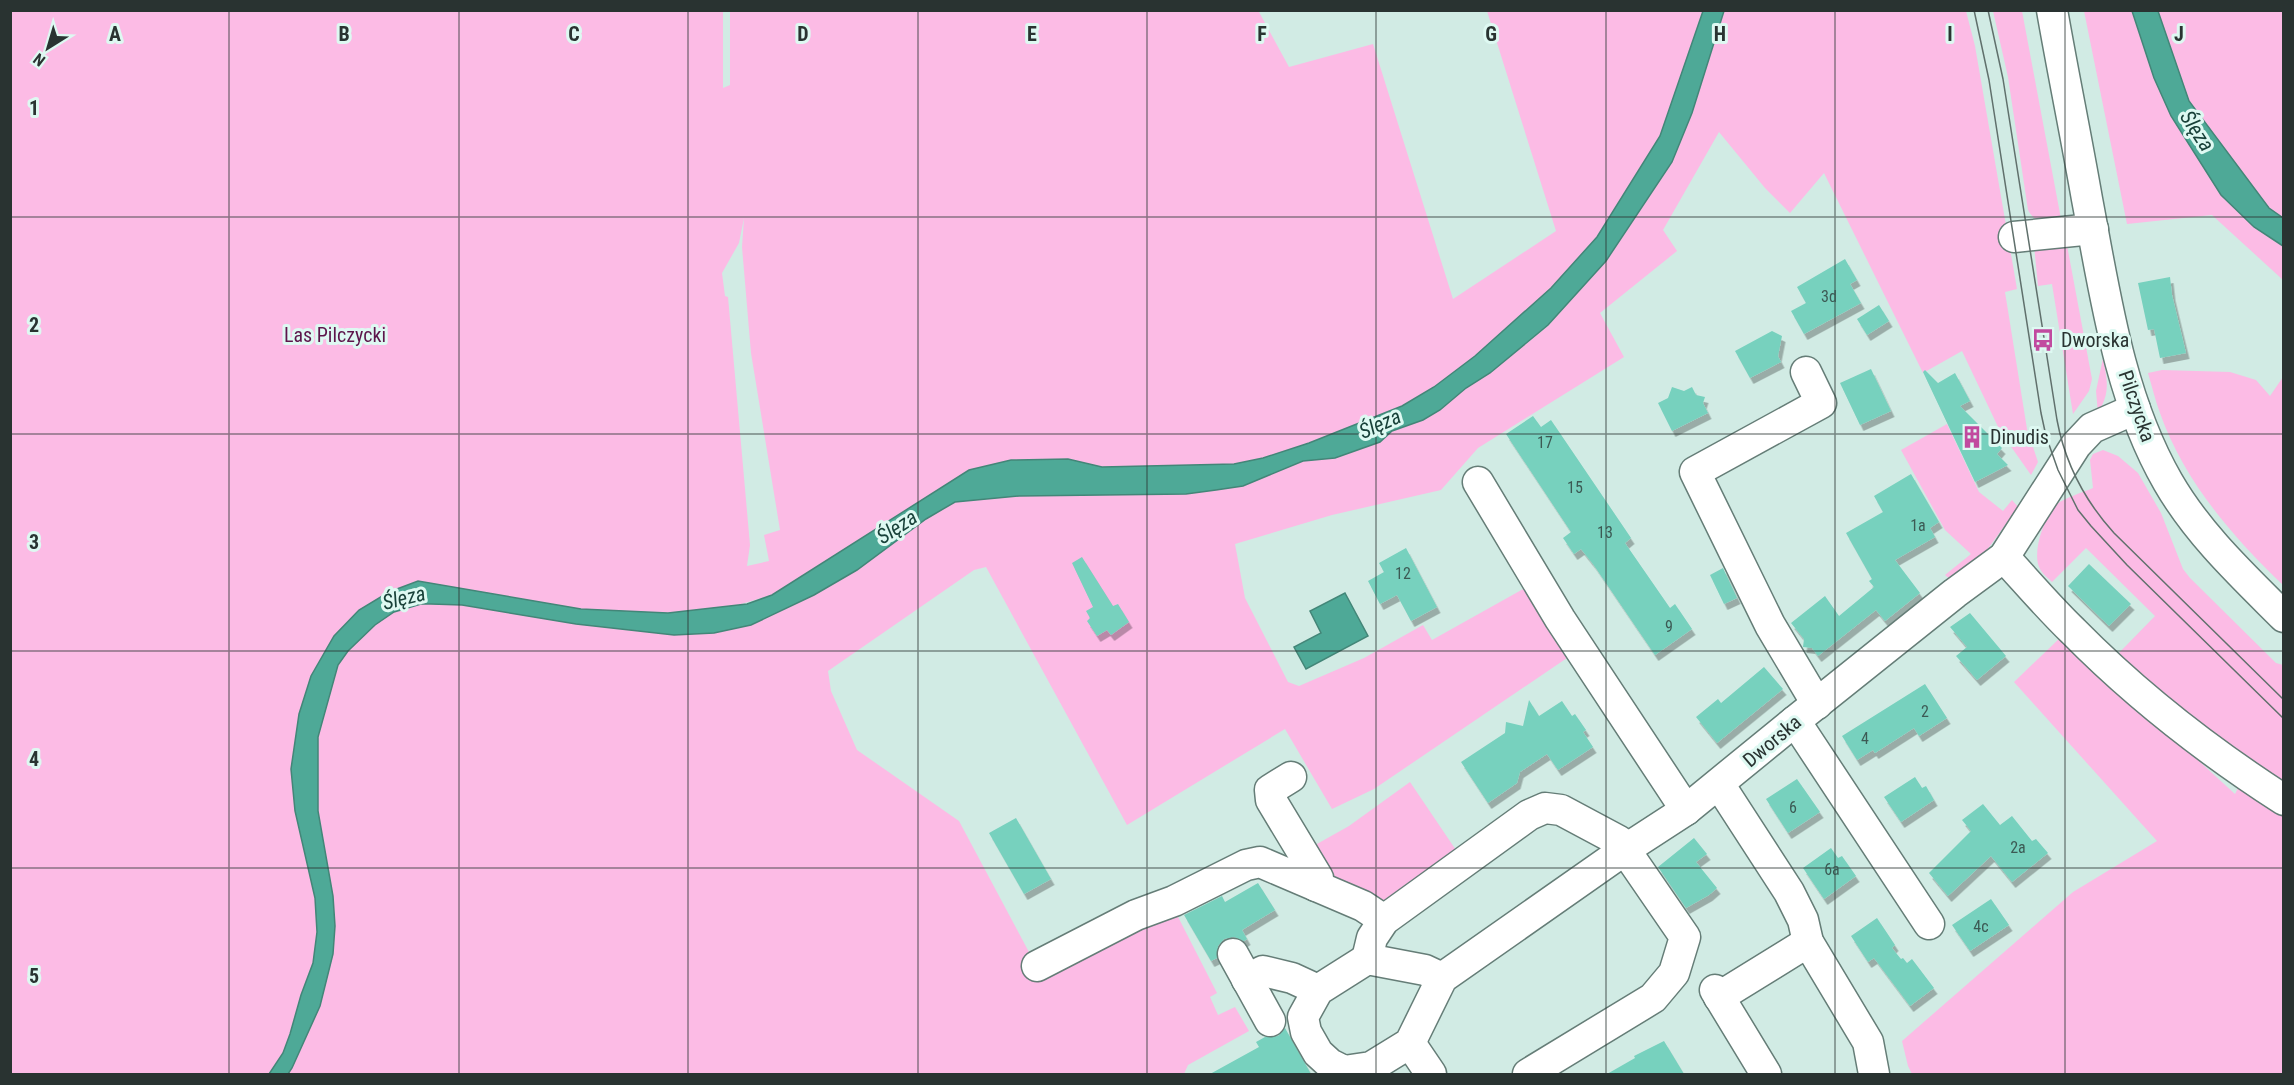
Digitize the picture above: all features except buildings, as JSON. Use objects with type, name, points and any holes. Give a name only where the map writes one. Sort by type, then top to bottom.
[{"type":"street","name":"Pilczycka","points":[[2052,10],[2093,229],[2117,343],[2135,409],[2151,449],[2179,501],[2207,537],[2283,617]]},
{"type":"street","points":[[2014,237],[2093,229]]},
{"type":"street","points":[[1806,372],[1821,404],[1695,472],[1770,625],[1806,712],[1929,924]]},
{"type":"street","name":"Dworska","points":[[1442,978],[1626,849],[1686,810],[1806,712],[2004,557],[2076,445],[2092,428],[2135,409]]},
{"type":"street","points":[[1478,482],[1560,619],[1686,810]]},
{"type":"street","points":[[2004,557],[2071,630],[2132,686],[2192,737],[2283,800]]},
{"type":"street","points":[[1291,777],[1270,790],[1271,800],[1318,878],[1316,886]]},
{"type":"street","points":[[1719,784],[1789,892],[1803,920],[1808,942],[1868,1042],[1874,1074]]},
{"type":"street","points":[[1367,959],[1372,938],[1384,920],[1529,815],[1545,808],[1562,810],[1619,841],[1685,937],[1674,973],[1653,998],[1528,1074]]},
{"type":"street","points":[[1036,966],[1136,915],[1174,900],[1246,865],[1260,862],[1363,906],[1384,920]]},
{"type":"street","points":[[1766,1074],[1717,993],[1808,942]]},
{"type":"street","points":[[1233,954],[1270,1021]]},
{"type":"street","points":[[1367,959],[1425,970],[1442,978],[1410,1043],[1372,1071],[1344,1071],[1330,1064],[1318,1053],[1306,1032],[1303,1017],[1318,990],[1367,959]]},
{"type":"street","points":[[1247,980],[1263,971],[1292,978],[1318,990]]},
{"type":"street","points":[[1410,1043],[1431,1074]]},
{"type":"green space","name":"Las Pilczycki","points":[[10,11],[723,11],[723,88],[730,85],[730,11],[1254,11],[1259,12],[1289,67],[1373,44],[1453,299],[1556,231],[1487,11],[1703,11],[1660,136],[1597,237],[1551,288],[1475,356],[1434,387],[1402,406],[1309,443],[1263,458],[1234,464],[1102,467],[1068,459],[1011,460],[969,470],[772,595],[741,604],[751,625],[814,595],[857,570],[926,519],[955,502],[1019,496],[1243,486],[1303,461],[1335,458],[1380,442],[1392,431],[1423,420],[1440,410],[1548,326],[1606,261],[1672,162],[1692,113],[1724,11],[1966,11],[1975,46],[2017,289],[2005,292],[2027,429],[2038,462],[2031,475],[2000,431],[1962,351],[1923,373],[1824,173],[1790,213],[1765,188],[1719,132],[1663,230],[1677,251],[1600,313],[1624,357],[1478,448],[1441,490],[1332,515],[1235,544],[1245,598],[1288,682],[1299,686],[1364,658],[1423,625],[1432,640],[1525,588],[1567,658],[1374,789],[1332,809],[1285,729],[1127,825],[986,567],[974,570],[828,671],[831,691],[857,750],[959,821],[1038,969],[1174,909],[1217,993],[1210,997],[1218,1015],[1235,1007],[1249,1031],[1188,1065],[1184,1074],[11,1074]],"holes":[[[744,218],[742,247],[751,353],[780,530],[764,535],[769,561],[747,566],[750,545],[728,297],[725,296],[722,273],[739,243]]]},
{"type":"green space","points":[[1993,11],[2022,11],[2061,219],[2038,220],[2028,210],[2008,77]]},
{"type":"green space","points":[[2084,11],[2132,11],[2148,59],[2254,227],[2283,246],[2283,280],[2212,215],[2127,224]]},
{"type":"green space","points":[[2158,11],[2283,11],[2283,218],[2269,208],[2189,101]]},
{"type":"green space","points":[[2066,240],[2092,379],[2089,391],[2073,414],[2052,284],[2038,286],[2034,245]]},
{"type":"green space","points":[[2103,358],[2107,380],[2106,392],[2098,413],[2096,391]]},
{"type":"green space","points":[[2162,370],[2230,372],[2256,380],[2270,396],[2283,377],[2283,585],[2228,527],[2182,462],[2160,413],[2148,373]]},
{"type":"green space","points":[[1947,424],[1979,492],[2003,511],[2012,500],[2018,507],[1987,550],[1951,580],[1945,575],[1971,554],[1945,530],[1901,450]]},
{"type":"green space","points":[[2103,450],[2118,456],[2138,473],[2161,513],[2183,569],[2190,578],[2276,663],[2283,665],[2283,794],[2115,657],[2155,616],[2086,548],[2052,582],[2040,569],[2037,550],[2047,518],[2058,503],[2093,488],[2090,460],[2093,454]]},
{"type":"green space","points":[[2062,636],[2235,794],[2242,780],[2283,807],[2283,1074],[1912,1074],[1902,1041],[2073,892],[2157,841],[2014,682]]},
{"type":"green space","points":[[1410,782],[1460,856],[1393,903],[1376,905],[1329,885],[1308,849],[1349,826]]},
{"type":"water","name":"Ślęza","points":[[1703,11],[1724,11],[1692,113],[1672,162],[1606,261],[1548,325],[1490,373],[1466,388],[1440,410],[1423,420],[1392,431],[1380,442],[1335,458],[1303,461],[1243,486],[1216,490],[1186,494],[1019,496],[955,502],[926,519],[857,570],[814,595],[751,625],[714,633],[674,635],[576,624],[462,605],[431,604],[421,604],[394,612],[375,625],[348,651],[338,665],[318,737],[318,811],[333,896],[335,926],[333,954],[320,1006],[292,1068],[288,1074],[269,1074],[283,1053],[290,1034],[313,963],[317,932],[315,898],[295,811],[291,769],[299,714],[311,676],[334,636],[359,610],[389,592],[418,581],[581,609],[668,613],[747,604],[772,595],[969,470],[1011,460],[1068,459],[1102,467],[1234,464],[1263,458],[1309,443],[1402,406],[1434,387],[1475,356],[1551,288],[1597,237],[1660,136]]},
{"type":"water","name":"Ślęza","points":[[2132,11],[2158,11],[2189,101],[2269,208],[2283,218],[2283,246],[2254,227],[2221,195],[2171,116],[2154,78]]},
{"type":"water","points":[[1345,593],[1368,636],[1306,669],[1294,647],[1321,633],[1310,611]]},
{"type":"tram line","points":[[1974,10],[1989,80],[2041,413],[2058,470],[2078,510],[2091,526],[2127,565],[2284,719]]},
{"type":"tram line","points":[[1988,10],[2003,79],[2057,420],[2071,466],[2085,495],[2114,533],[2284,700]]},
{"type":"place","name":"Dworska","points":[[2043,340]]},
{"type":"place","name":"Dinudis","points":[[1972,437]]}]
